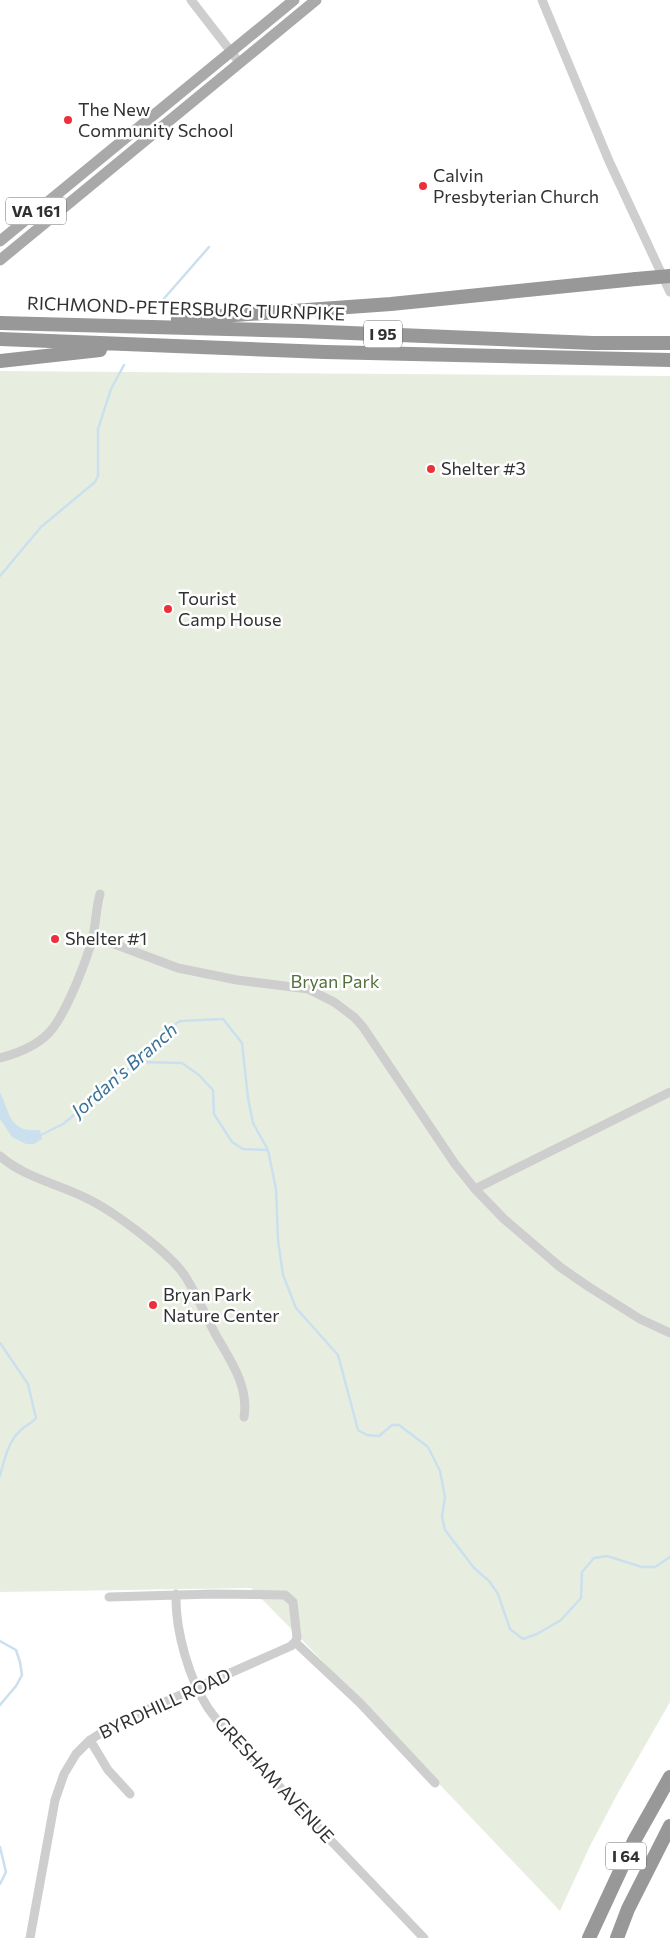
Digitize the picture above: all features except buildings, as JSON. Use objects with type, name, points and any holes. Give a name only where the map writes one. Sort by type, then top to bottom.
[{"type":"highway","points":[[95,325],[391,304],[670,276]]},
{"type":"highway","name":"RICHMOND-PETERSBURG TURNPIKE","points":[[0,323],[301,331],[593,343],[670,343]]},
{"type":"highway","name":"RICHMOND-PETERSBURG TURNPIKE","points":[[0,339],[325,352],[670,360]]},
{"type":"highway","points":[[0,361],[148,345]]},
{"type":"highway","name":"I 64","points":[[589,1938],[634,1841],[670,1777]]},
{"type":"highway","name":"I 64","points":[[618,1938],[628,1909],[670,1826]]},
{"type":"main road","name":"VA 161","points":[[0,241],[294,0]]},
{"type":"main road","name":"VA 161","points":[[0,260],[316,0]]},
{"type":"street","points":[[191,0],[239,62]]},
{"type":"street","points":[[542,0],[609,161],[670,292]]},
{"type":"street","points":[[0,1058],[23,1050],[39,1041],[53,1028],[82,970],[93,936],[100,894]]},
{"type":"street","points":[[93,936],[178,968],[238,980],[308,989],[334,1002],[363,1026],[455,1164],[475,1189],[504,1219],[560,1267],[640,1319],[670,1333]]},
{"type":"street","points":[[475,1189],[670,1092]]},
{"type":"street","points":[[0,1156],[17,1169],[87,1198],[105,1208],[168,1258],[184,1275],[234,1367],[243,1389],[246,1403],[244,1417]]},
{"type":"street","points":[[109,1597],[176,1594],[285,1595],[293,1602],[297,1638],[295,1642],[360,1703],[435,1783]]},
{"type":"street","name":"GRESHAM AVENUE","points":[[176,1594],[178,1623],[187,1659],[197,1688],[208,1708],[230,1736],[424,1938]]},
{"type":"street","name":"BYRDHILL ROAD","points":[[30,1938],[58,1787],[72,1760],[90,1740],[117,1723],[291,1646],[295,1642]]},
{"type":"street","points":[[90,1740],[108,1770],[130,1794]]},
{"type":"green space","name":"Bryan Park","points":[[0,371],[670,376],[670,1702],[590,1846],[560,1911],[251,1588],[0,1592]]},
{"type":"water","points":[[0,1092],[16,1125],[30,1130],[40,1130],[42,1139],[34,1144],[26,1144],[12,1137],[0,1119]]},
{"type":"waterway","points":[[161,302],[209,247]]},
{"type":"waterway","points":[[0,576],[41,527],[95,482],[98,476],[98,429],[111,389],[124,365]]},
{"type":"waterway","name":"Jordan's Branch","points":[[41,1135],[63,1124],[85,1106],[106,1084],[138,1062],[168,1029],[180,1021],[223,1019],[242,1043],[248,1098],[253,1123],[268,1150],[276,1189],[278,1240],[283,1275],[296,1308],[338,1355],[358,1430],[367,1435],[379,1436],[392,1425],[399,1425],[428,1447],[440,1471],[445,1497],[442,1517],[445,1530],[474,1568],[489,1581],[498,1594],[510,1629],[523,1639],[537,1634],[561,1620],[581,1598],[582,1572],[594,1558],[607,1556],[642,1567],[655,1567],[670,1557]]},
{"type":"waterway","points":[[138,1062],[182,1063],[199,1075],[213,1090],[214,1114],[232,1142],[243,1149],[268,1150]]},
{"type":"waterway","points":[[0,1343],[28,1384],[36,1418],[21,1430],[13,1440],[7,1451],[0,1476]]},
{"type":"waterway","points":[[0,1641],[16,1650],[22,1675],[16,1686],[0,1705]]},
{"type":"waterway","points":[[0,1847],[6,1872],[0,1884]]},
{"type":"place","name":"The New Community School","points":[[68,120]]},
{"type":"place","name":"Calvin Presbyterian Church","points":[[423,186]]},
{"type":"place","name":"Shelter #3","points":[[431,469]]},
{"type":"place","name":"Tourist Camp House","points":[[168,609]]},
{"type":"place","name":"Shelter #1","points":[[55,939]]},
{"type":"place","name":"Bryan Park Nature Center","points":[[153,1305]]}]
